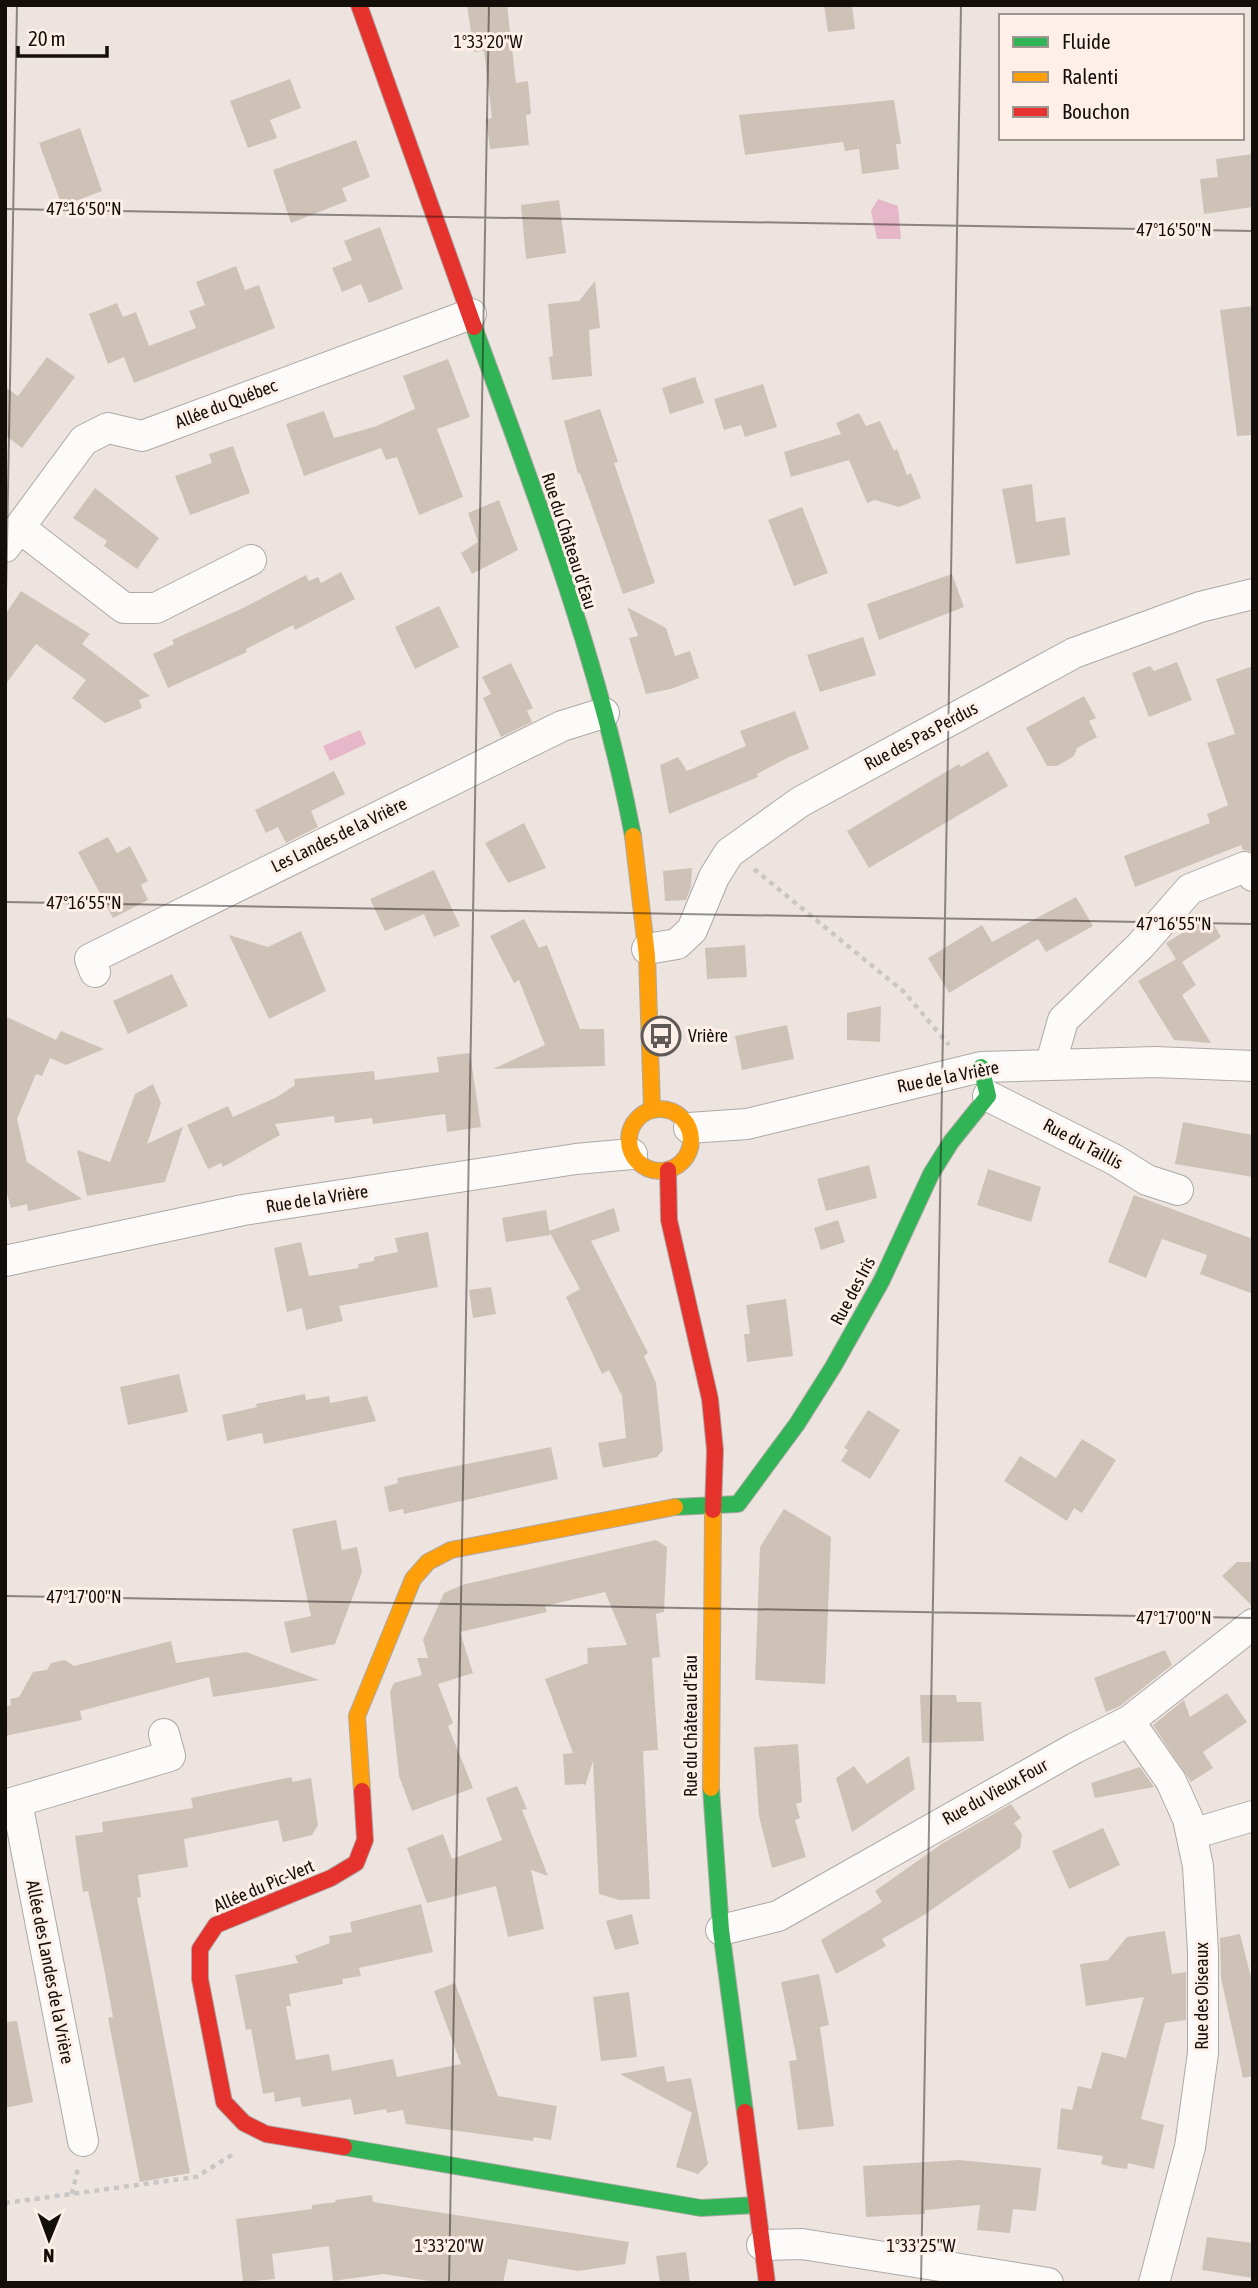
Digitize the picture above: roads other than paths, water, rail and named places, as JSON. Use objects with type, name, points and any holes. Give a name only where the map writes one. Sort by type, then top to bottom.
[{"type":"street","name":"Rue du Château d'Eau","points":[[359,5],[546,529],[604,713],[628,805],[647,949],[652,1108]]},
{"type":"street","name":"Allée du Québec","points":[[251,560],[156,608],[124,608],[13,538],[84,440],[108,428],[142,436],[471,314]]},
{"type":"street","name":"Rue des Pas Perdus","points":[[647,949],[677,944],[692,930],[714,877],[729,853],[800,802],[1074,653],[1200,607],[1253,594]]},
{"type":"street","name":"Les Landes de la Vrière","points":[[95,972],[90,959],[562,726],[604,713]]},
{"type":"street","points":[[1051,1063],[1063,1020],[1140,946],[1190,889],[1245,867],[1253,876]]},
{"type":"street","name":"Rue de la Vrière","points":[[689,1128],[747,1124],[1051,1063],[1155,1062],[1253,1066]]},
{"type":"street","name":"Rue du Taillis","points":[[976,1078],[1147,1180],[1178,1190]]},
{"type":"street","name":"Rue des Iris","points":[[715,1504],[738,1504],[771,1462],[853,1332],[881,1281],[925,1188],[951,1142],[973,1119],[976,1078]]},
{"type":"street","points":[[652,1108],[674,1112],[689,1128],[690,1149],[677,1167],[668,1170],[647,1169],[632,1154],[629,1133],[641,1115],[652,1108]]},
{"type":"street","name":"Rue de la Vrière","points":[[5,1261],[243,1210],[576,1159],[632,1154]]},
{"type":"street","name":"Rue du Château d'Eau","points":[[668,1170],[669,1220],[710,1399],[715,1450],[710,1646],[711,1802],[721,1930],[767,2283]]},
{"type":"street","name":"Allée du Pic-Vert","points":[[715,1504],[683,1505],[451,1550],[428,1562],[413,1579],[357,1716],[365,1840],[356,1863],[331,1878],[216,1925],[200,1949],[200,1979],[224,2102],[244,2123],[266,2134],[701,2208],[755,2205]]},
{"type":"street","name":"Rue du Vieux Four","points":[[721,1930],[778,1916],[1063,1755],[1129,1721],[1253,1624]]},
{"type":"street","name":"Rue des Oiseaux","points":[[1129,1721],[1171,1781],[1192,1834],[1198,1866],[1203,1952],[1203,2053],[1190,2147],[1154,2283]]},
{"type":"street","name":"Allée des Landes de la Vrière","points":[[83,2141],[11,1804],[170,1756],[164,1734]]},
{"type":"street","points":[[1192,1834],[1253,1816]]},
{"type":"street","points":[[762,2245],[802,2244],[1048,2283]]},
{"type":"place","name":"Vrière","points":[[661,1036]]}]
